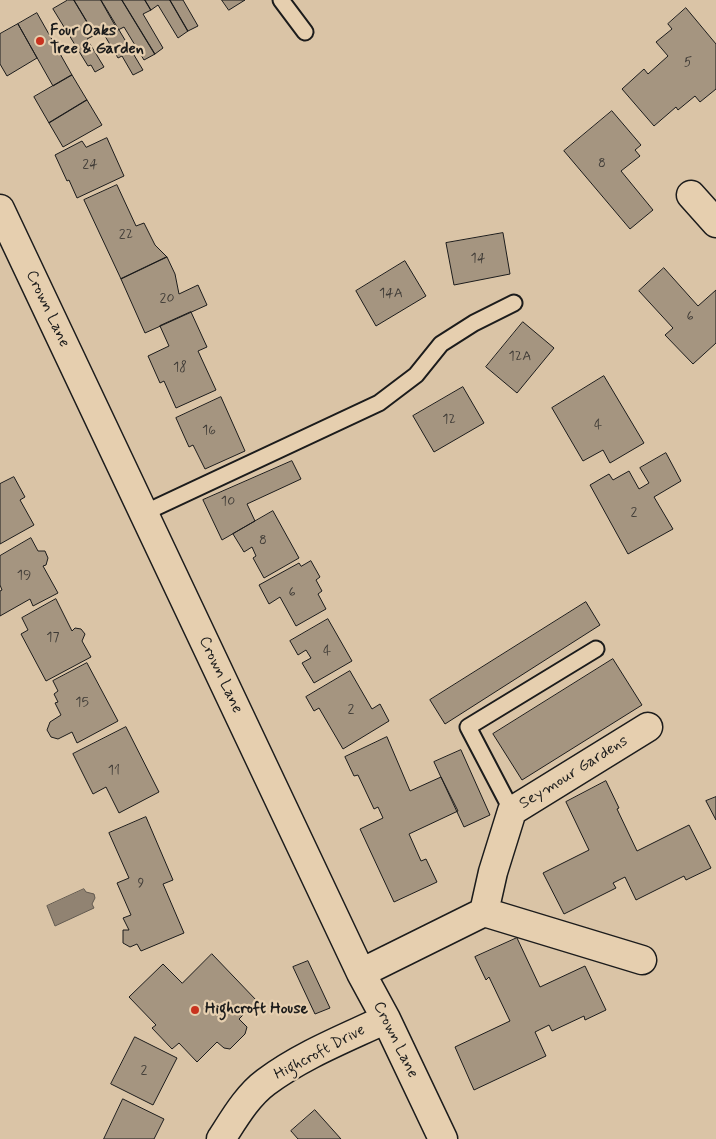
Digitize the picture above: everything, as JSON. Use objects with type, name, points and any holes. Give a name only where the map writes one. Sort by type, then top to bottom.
[{"type":"street","points":[[691,195],[716,223]]},
{"type":"street","name":"Crown Lane","points":[[0,209],[361,973],[386,1019],[443,1139]]},
{"type":"street","name":"Seymour Gardens","points":[[484,912],[493,872],[512,811],[648,727]]},
{"type":"street","points":[[361,973],[484,912],[642,960]]},
{"type":"street","name":"Highcroft Drive","points":[[221,1139],[241,1108],[265,1082],[308,1056],[386,1019]]},
{"type":"lane","points":[[281,0],[305,32]]},
{"type":"lane","points":[[144,513],[379,403],[416,375],[441,344],[474,323],[514,303]]},
{"type":"lane","points":[[512,811],[468,727],[596,650]]},
{"type":"shaded area","points":[[84,889],[86,892],[94,894],[95,898],[92,904],[94,908],[55,926],[47,906]]},
{"type":"building","points":[[68,0],[74,0],[95,35],[87,39],[104,67],[95,72],[91,65],[88,66],[53,9]]},
{"type":"building","points":[[74,0],[101,0],[143,70],[133,75],[122,56],[118,58],[102,31],[95,35]]},
{"type":"building","points":[[101,0],[122,0],[155,54],[144,60],[124,27],[118,30]]},
{"type":"building","points":[[122,0],[145,0],[151,10],[143,14],[163,48],[155,54]]},
{"type":"building","points":[[145,0],[170,0],[188,31],[178,38],[158,5],[151,10]]},
{"type":"building","points":[[170,0],[183,0],[198,26],[188,31]]},
{"type":"building","points":[[222,0],[245,0],[229,10]]},
{"type":"building","points":[[686,8],[716,44],[716,89],[700,102],[695,96],[678,110],[676,107],[654,126],[622,89],[644,69],[648,74],[668,56],[656,42],[672,29],[668,24]]},
{"type":"building","name":"Four Oaks Tree & Garden","points":[[37,13],[72,75],[53,86],[18,24]]},
{"type":"building","points":[[18,24],[37,58],[7,76],[0,64],[0,34]]},
{"type":"building","points":[[72,75],[87,100],[49,123],[34,97]]},
{"type":"building","points":[[87,100],[102,125],[63,147],[49,123]]},
{"type":"building","points":[[612,111],[641,145],[635,150],[640,156],[621,171],[653,210],[630,229],[564,151]]},
{"type":"building","points":[[107,138],[124,176],[77,198],[55,155],[82,141],[86,147]]},
{"type":"building","points":[[117,185],[136,226],[144,223],[155,245],[167,257],[121,279],[84,200]]},
{"type":"building","points":[[503,233],[510,274],[454,285],[446,243]]},
{"type":"building","points":[[167,257],[175,274],[179,294],[198,285],[207,305],[145,333],[121,279]]},
{"type":"building","points":[[405,261],[426,296],[376,326],[356,291]]},
{"type":"building","points":[[664,268],[698,306],[716,290],[716,343],[693,364],[665,335],[673,328],[639,291]]},
{"type":"building","points":[[191,312],[207,347],[198,351],[216,390],[176,408],[164,381],[160,383],[148,356],[169,346],[160,326]]},
{"type":"building","points":[[523,322],[554,348],[517,393],[486,367]]},
{"type":"building","points":[[604,376],[644,443],[610,463],[603,450],[583,461],[552,408]]},
{"type":"building","points":[[463,387],[484,423],[434,452],[413,416]]},
{"type":"building","points":[[221,397],[245,451],[205,469],[193,445],[189,447],[176,418]]},
{"type":"building","points":[[666,453],[681,481],[654,497],[673,529],[628,554],[590,485],[609,474],[613,480],[629,471],[639,489],[649,483],[640,468]]},
{"type":"building","points":[[292,461],[301,479],[247,504],[255,521],[222,540],[203,500]]},
{"type":"building","points":[[14,477],[25,497],[20,500],[34,525],[0,544],[0,484]]},
{"type":"building","points":[[273,511],[299,558],[264,578],[253,558],[256,556],[252,547],[244,552],[233,534]]},
{"type":"building","points":[[31,538],[38,551],[45,551],[48,558],[46,565],[43,566],[58,593],[33,606],[30,599],[0,616],[0,591],[2,590],[0,585],[0,556]]},
{"type":"building","points":[[311,561],[320,577],[316,580],[322,591],[318,594],[326,609],[296,626],[280,597],[269,604],[259,585],[299,563],[301,566]]},
{"type":"building","points":[[56,599],[72,631],[75,628],[81,629],[85,634],[82,641],[91,657],[46,681],[21,634],[28,630],[22,618]]},
{"type":"building","points":[[586,602],[600,625],[445,724],[430,700]]},
{"type":"building","points":[[328,619],[352,661],[314,683],[302,663],[311,658],[306,650],[298,655],[290,641]]},
{"type":"building","points":[[613,659],[642,705],[522,780],[493,734]]},
{"type":"building","points":[[87,663],[118,721],[77,743],[72,732],[58,739],[51,737],[47,730],[50,722],[61,715],[55,703],[58,702],[54,694],[58,691],[53,681]]},
{"type":"building","points":[[350,671],[372,709],[380,704],[389,721],[343,749],[319,708],[314,711],[306,697]]},
{"type":"building","points":[[126,727],[159,792],[119,813],[106,787],[93,794],[73,754]]},
{"type":"building","points":[[387,737],[410,791],[441,777],[458,811],[409,834],[421,861],[426,859],[437,882],[394,902],[360,829],[383,818],[378,807],[374,809],[358,775],[354,776],[345,757]]},
{"type":"building","points":[[461,750],[490,815],[464,827],[434,762]]},
{"type":"building","points":[[606,781],[637,851],[689,825],[711,868],[686,880],[684,876],[636,900],[625,877],[613,883],[616,888],[564,914],[543,873],[589,850],[566,802]]},
{"type":"building","points":[[716,797],[716,820],[706,801]]},
{"type":"building","points":[[146,817],[173,880],[163,884],[184,933],[141,951],[137,944],[130,947],[123,943],[123,930],[129,930],[123,918],[131,915],[117,883],[129,878],[109,833]]},
{"type":"building","points":[[517,938],[540,987],[585,966],[606,1010],[585,1020],[584,1016],[552,1031],[549,1025],[535,1032],[546,1056],[474,1090],[455,1047],[510,1021],[489,977],[486,980],[475,957]]},
{"type":"building","name":"Highcroft House","points":[[212,954],[257,1001],[239,1019],[247,1027],[245,1034],[230,1049],[224,1048],[217,1042],[197,1062],[179,1043],[172,1049],[152,1028],[156,1025],[129,997],[163,964],[182,983]]},
{"type":"building","points":[[308,961],[330,1008],[315,1014],[293,967]]},
{"type":"building","points":[[135,1037],[177,1058],[153,1105],[111,1084]]},
{"type":"building","points":[[123,1099],[164,1119],[154,1139],[104,1139]]},
{"type":"building","points":[[315,1110],[341,1139],[298,1139],[291,1131]]},
{"type":"place","name":"Four Oaks Tree & Garden","points":[[40,41]]},
{"type":"place","name":"Highcroft House","points":[[195,1010]]}]
